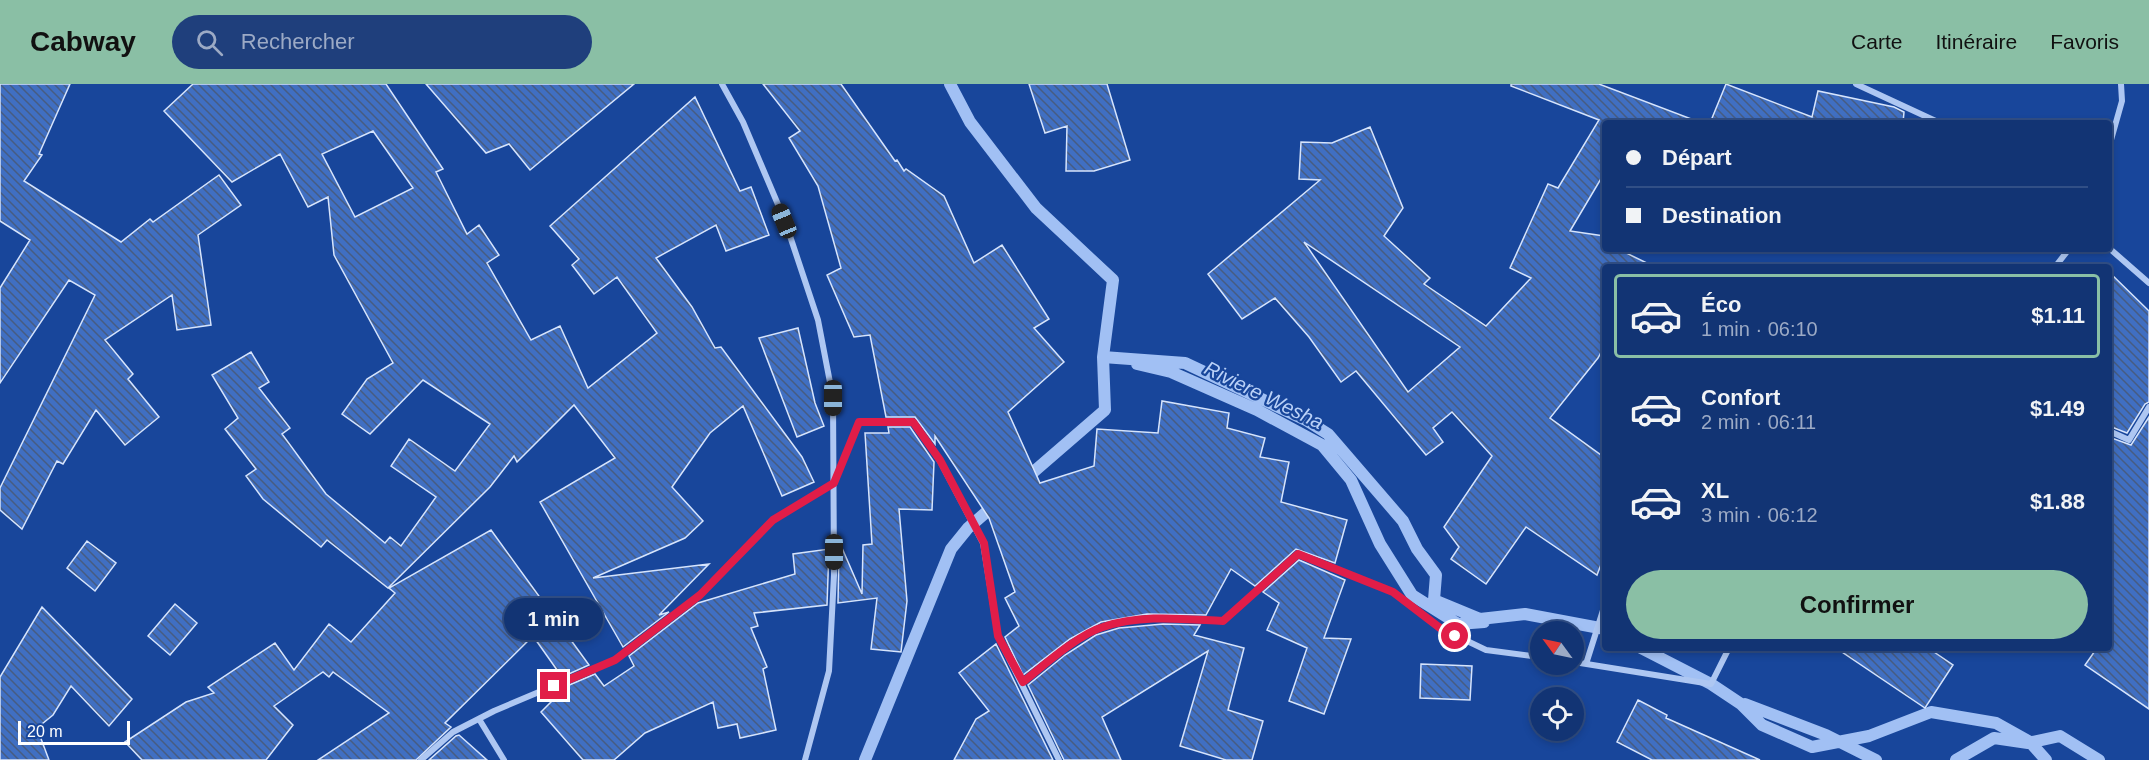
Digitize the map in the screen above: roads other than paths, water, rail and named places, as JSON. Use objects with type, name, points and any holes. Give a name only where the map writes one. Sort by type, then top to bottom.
[{"type":"street","points":[[722,84],[743,122],[784,221],[818,320],[833,398],[834,575],[829,671],[805,760]]},
{"type":"street","points":[[1856,84],[1934,120]]},
{"type":"street","points":[[2112,136],[2122,101],[2121,84]]},
{"type":"street","points":[[2112,251],[2149,283]]},
{"type":"street","points":[[2057,264],[2067,252]]},
{"type":"street","points":[[2112,432],[2129,440],[2149,407]]},
{"type":"street","points":[[421,760],[453,732],[479,718],[615,660],[700,595],[773,520],[834,483],[859,422],[913,422],[940,460],[961,504],[984,543],[998,636],[1023,682],[1059,760]]},
{"type":"street","points":[[1023,682],[1059,654],[1101,627],[1145,618],[1223,621],[1298,554],[1393,592],[1440,628],[1486,650],[1530,656]]},
{"type":"street","points":[[1602,613],[1586,664],[1712,684],[1728,651]]},
{"type":"street","points":[[479,718],[504,760]]},
{"type":"waterway","points":[[950,84],[970,122],[1036,208],[1113,280],[1103,357],[1105,410],[1023,481]]},
{"type":"waterway","points":[[1103,357],[1185,363],[1306,420],[1328,434],[1403,521],[1417,549],[1436,575],[1434,600],[1480,619],[1525,614],[1602,628]]},
{"type":"waterway","name":"Riviere Wesha","points":[[1137,364],[1171,372],[1257,410],[1322,445],[1351,480],[1380,544],[1412,595],[1458,624],[1484,622]]},
{"type":"waterway","points":[[865,760],[951,549],[968,528],[998,502]]},
{"type":"waterway","name":"Riviere Wesha","points":[[1647,651],[1711,684],[1741,704],[1762,725],[1812,747],[1869,736],[1931,712],[1996,723],[2030,742],[2046,760]]},
{"type":"waterway","points":[[1745,704],[1826,735],[1876,760]]},
{"type":"waterway","name":"Riviere Wesha","points":[[1956,760],[1994,738],[2028,743],[2060,736],[2099,760]]}]
